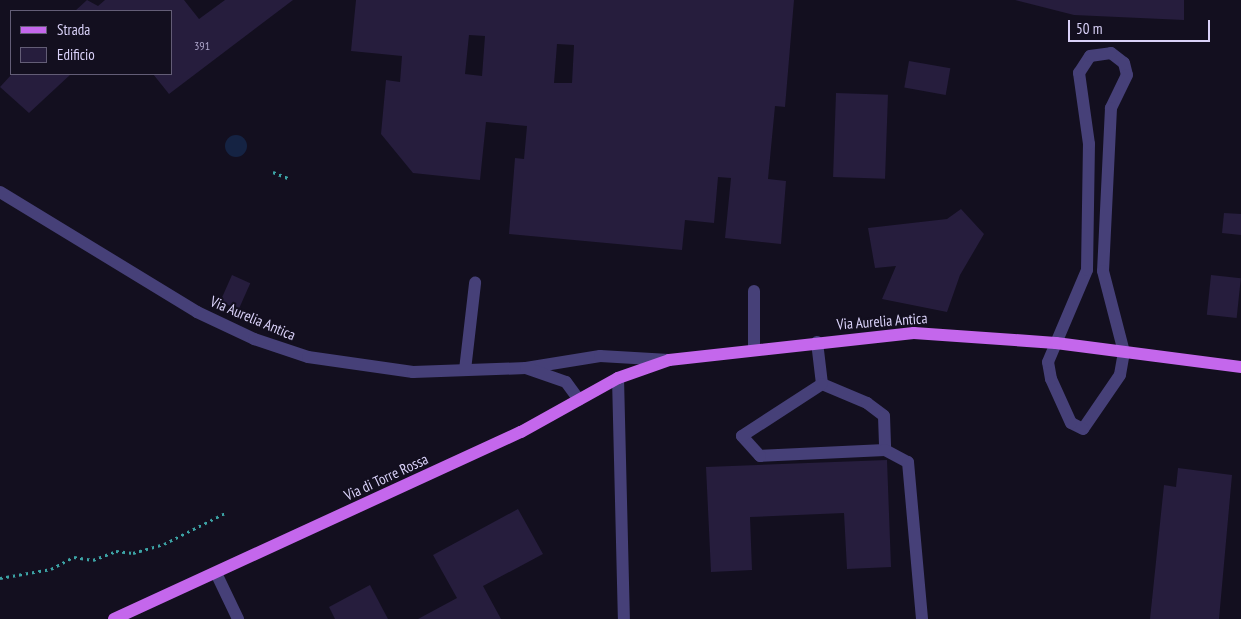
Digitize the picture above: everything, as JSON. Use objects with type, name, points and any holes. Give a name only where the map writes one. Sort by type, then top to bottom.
[{"type":"main road","name":"Via Aurelia Antica","points":[[669,360],[817,342],[914,333],[1056,344],[1241,368]]},
{"type":"main road","name":"Via di Torre Rossa","points":[[119,618],[521,432],[618,378],[669,360]]},
{"type":"street","points":[[1111,53],[1124,63],[1127,75],[1110,108],[1103,271],[1124,352],[1120,375],[1083,429],[1071,424],[1050,379],[1048,362],[1056,344],[1087,270],[1089,144],[1079,73],[1090,56],[1111,53]]},
{"type":"street","name":"Via Aurelia Antica","points":[[0,192],[162,293],[254,339],[361,368],[464,370],[526,368],[600,356],[669,360]]},
{"type":"street","points":[[464,370],[475,283]]},
{"type":"street","points":[[754,291],[754,350]]},
{"type":"street","points":[[817,342],[822,384]]},
{"type":"street","name":"Via Aurelia Antica","points":[[526,368],[566,382],[579,400]]},
{"type":"street","points":[[618,378],[624,619]]},
{"type":"street","points":[[822,384],[867,403],[884,416],[885,450]]},
{"type":"street","points":[[822,384],[742,436],[760,456],[885,450],[908,462],[922,619]]},
{"type":"street","points":[[216,574],[238,619]]},
{"type":"path","points":[[273,172],[290,178]]},
{"type":"path","points":[[0,578],[51,568],[74,557],[93,560],[116,551],[133,553],[172,541],[225,513]]},
{"type":"water","points":[[232,135],[240,135],[247,142],[247,150],[240,157],[232,157],[225,150],[225,142]]},
{"type":"building","points":[[87,0],[98,6],[105,0],[184,0],[199,19],[225,0],[293,0],[169,94],[154,75],[172,75],[172,10],[76,10]]},
{"type":"building","points":[[356,0],[794,0],[785,107],[775,106],[768,179],[786,181],[781,244],[725,238],[731,178],[718,177],[714,223],[685,220],[682,250],[509,234],[515,158],[524,159],[527,126],[486,122],[480,180],[413,173],[381,134],[386,80],[400,82],[402,56],[351,51]],"holes":[[[469,35],[485,36],[482,76],[465,74]],[[557,44],[574,45],[572,83],[554,83]]]},
{"type":"building","points":[[1015,0],[1184,0],[1184,20],[1074,15]]},
{"type":"building","points":[[909,61],[950,68],[946,95],[904,88]]},
{"type":"building","points":[[11,75],[70,75],[29,113],[0,87]]},
{"type":"building","points":[[836,93],[888,95],[885,179],[833,177]]},
{"type":"building","points":[[961,209],[984,234],[960,275],[947,312],[882,299],[896,266],[875,268],[868,228],[947,219]]},
{"type":"building","points":[[1224,213],[1241,214],[1241,235],[1222,233]]},
{"type":"building","points":[[232,275],[250,283],[238,310],[220,301]]},
{"type":"building","points":[[1211,275],[1241,278],[1237,318],[1207,315]]},
{"type":"building","points":[[887,460],[891,567],[847,569],[844,513],[750,517],[752,570],[711,572],[706,467]]},
{"type":"building","points":[[1178,468],[1232,475],[1219,619],[1150,619],[1164,485],[1176,487]]},
{"type":"building","points":[[518,509],[543,554],[483,586],[501,619],[418,619],[457,598],[433,555]]},
{"type":"building","points":[[370,585],[388,619],[335,619],[329,607]]}]
